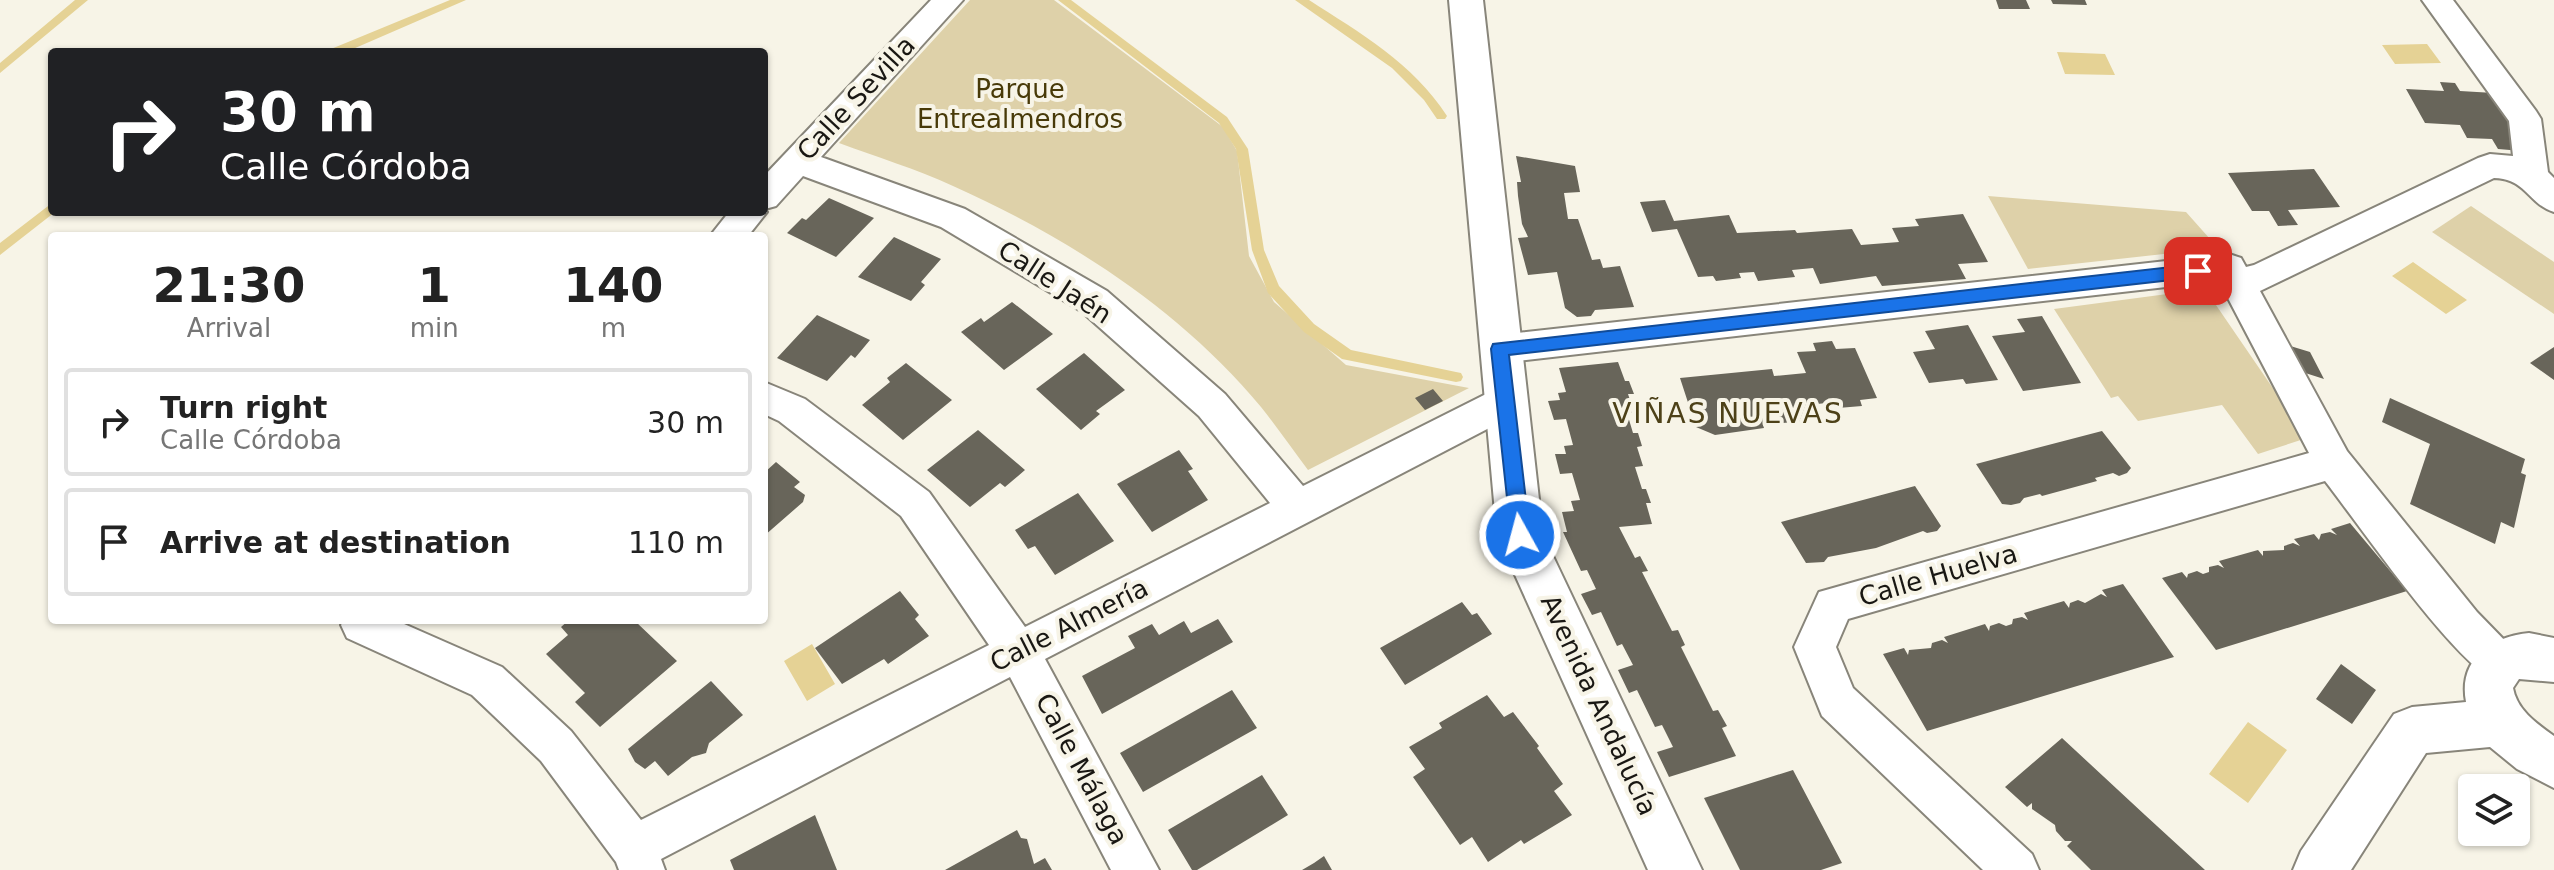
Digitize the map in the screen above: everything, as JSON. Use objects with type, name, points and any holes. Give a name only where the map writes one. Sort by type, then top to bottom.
[{"type":"street","name":"Calle Sevilla","points":[[768,193],[948,0]]},
{"type":"street","name":"Avenida Andalucía","points":[[1466,0],[1520,535],[1675,870]]},
{"type":"street","points":[[2437,0],[2525,119],[2532,174]]},
{"type":"street","name":"Calle Jaén","points":[[798,161],[953,218],[1094,301],[1212,405],[1298,508]]},
{"type":"street","points":[[2239,281],[2260,278],[2490,166],[2512,166],[2532,174],[2554,200]]},
{"type":"street","points":[[731,232],[746,216]]},
{"type":"street","points":[[1500,349],[2229,267],[2333,462],[2462,625],[2498,663]]},
{"type":"street","name":"Calle Málaga","points":[[768,399],[792,410],[915,504],[1018,651],[1136,870]]},
{"type":"street","name":"Calle Almería","points":[[638,859],[1018,651],[1505,402]]},
{"type":"street","name":"Calle Huelva","points":[[2016,870],[1837,702],[1815,647],[1834,605],[2333,462]]},
{"type":"street","points":[[368,624],[487,681],[556,746],[638,859]]},
{"type":"street","points":[[2554,660],[2529,654],[2511,656],[2498,663],[2490,674],[2488,688],[2502,722],[2518,740],[2554,763]]},
{"type":"street","points":[[2320,870],[2412,731],[2502,722]]},
{"type":"green space","name":"Parque Entrealmendros","points":[[970,0],[1054,0],[1223,127],[1237,151],[1249,256],[1274,302],[1346,365],[1469,388],[1308,470],[1261,407],[1229,371],[1158,307],[1119,279],[1079,252],[996,206],[925,174],[839,143]]},
{"type":"green space","points":[[1988,196],[2186,212],[2218,248],[2028,269]]},
{"type":"green space","points":[[2471,206],[2554,262],[2554,314],[2432,232]]},
{"type":"green space","points":[[2205,289],[2307,438],[2258,454],[2222,405],[2138,421],[2118,396],[2111,398],[2054,309]]},
{"type":"shaded area","points":[[2427,44],[2441,63],[2395,64],[2382,45]]},
{"type":"shaded area","points":[[2057,52],[2105,54],[2115,75],[2065,74]]},
{"type":"shaded area","points":[[2413,262],[2467,300],[2446,314],[2392,276]]},
{"type":"shaded area","points":[[812,644],[835,684],[807,701],[784,661]]},
{"type":"shaded area","points":[[2248,722],[2287,750],[2248,803],[2209,774]]},
{"type":"building","points":[[1996,0],[2026,0],[2030,9],[1999,9]]},
{"type":"building","points":[[2051,0],[2085,0],[2087,5],[2053,4]]},
{"type":"building","points":[[2440,82],[2455,83],[2460,91],[2494,93],[2517,133],[2522,151],[2498,149],[2492,139],[2467,138],[2460,125],[2425,123],[2406,89],[2444,91]]},
{"type":"building","points":[[1516,156],[1575,166],[1580,192],[1564,193],[1568,219],[1578,219],[1592,260],[1600,259],[1603,268],[1620,266],[1634,307],[1595,310],[1591,316],[1577,317],[1565,308],[1557,272],[1528,275],[1518,238],[1528,237],[1522,224],[1517,182],[1521,182]]},
{"type":"building","points":[[2314,169],[2340,207],[2288,210],[2298,225],[2278,226],[2269,211],[2252,211],[2228,173]]},
{"type":"building","points":[[829,198],[874,218],[836,257],[787,233]]},
{"type":"building","points":[[1665,200],[1674,221],[1729,215],[1737,233],[1852,229],[1861,245],[1899,242],[1892,228],[1919,226],[1915,219],[1963,214],[1988,262],[1958,264],[1966,279],[1882,286],[1876,276],[1820,284],[1813,268],[1792,270],[1795,277],[1758,281],[1754,272],[1739,273],[1741,278],[1716,281],[1713,276],[1698,277],[1677,229],[1652,232],[1640,202]]},
{"type":"building","points":[[894,237],[941,259],[921,282],[925,285],[911,301],[858,277]]},
{"type":"building","points":[[1012,302],[1053,334],[1004,370],[961,332],[981,318],[984,322]]},
{"type":"building","points":[[817,315],[870,340],[855,358],[851,355],[827,381],[777,358]]},
{"type":"building","points":[[2042,316],[2081,383],[2023,391],[1992,336],[2025,332],[2017,319]]},
{"type":"building","points":[[1968,325],[1998,380],[1966,384],[1963,379],[1929,383],[1913,352],[1935,349],[1925,331]]},
{"type":"building","points":[[1832,341],[1836,349],[1855,348],[1877,398],[1860,400],[1862,406],[1838,408],[1836,402],[1817,404],[1823,419],[1763,425],[1764,428],[1715,435],[1696,427],[1680,378],[1772,369],[1774,376],[1806,373],[1797,352],[1816,351],[1813,343]]},
{"type":"building","points":[[2287,345],[2310,352],[2324,379],[2296,370]]},
{"type":"building","points":[[2554,347],[2554,380],[2530,363]]},
{"type":"building","points":[[1084,353],[1125,390],[1096,411],[1100,414],[1081,430],[1036,389]]},
{"type":"building","points":[[1618,362],[1634,394],[1628,394],[1634,412],[1627,413],[1633,433],[1638,433],[1642,446],[1637,447],[1643,466],[1635,467],[1642,489],[1646,489],[1651,503],[1646,503],[1652,524],[1619,527],[1635,558],[1640,556],[1648,571],[1642,572],[1672,631],[1678,630],[1685,645],[1681,647],[1713,711],[1718,710],[1727,726],[1722,728],[1736,756],[1669,777],[1657,752],[1673,747],[1662,725],[1655,727],[1637,690],[1629,693],[1618,670],[1633,665],[1622,644],[1617,646],[1601,612],[1592,615],[1581,594],[1596,589],[1587,570],[1581,571],[1563,532],[1567,532],[1562,512],[1574,511],[1571,501],[1580,500],[1572,473],[1560,474],[1555,454],[1566,454],[1564,446],[1573,445],[1566,419],[1554,420],[1548,401],[1560,400],[1558,393],[1566,392],[1559,368]]},
{"type":"building","points":[[906,363],[952,400],[903,440],[862,405],[890,382],[887,378]]},
{"type":"building","points":[[1433,389],[1443,401],[1425,410],[1415,398]]},
{"type":"building","points":[[2390,398],[2525,459],[2521,473],[2526,475],[2514,528],[2501,522],[2495,544],[2410,504],[2430,444],[2382,422]]},
{"type":"building","points":[[978,430],[1025,470],[1005,487],[1000,483],[970,507],[927,470]]},
{"type":"building","points":[[2102,431],[2131,468],[2127,473],[2119,476],[2113,473],[2095,478],[2097,481],[2024,498],[2020,503],[2011,505],[2002,504],[1976,464]]},
{"type":"building","points":[[1179,450],[1193,469],[1188,471],[1208,500],[1152,532],[1117,484]]},
{"type":"building","points":[[776,462],[800,482],[794,487],[805,495],[803,502],[768,533],[768,469]]},
{"type":"building","points":[[1915,486],[1941,526],[1937,531],[1923,531],[1876,548],[1828,557],[1824,562],[1806,563],[1781,522]]},
{"type":"building","points":[[1078,493],[1114,541],[1055,575],[1035,546],[1028,549],[1015,530]]},
{"type":"building","points":[[2350,523],[2407,591],[2216,650],[2162,578],[2182,572],[2187,578],[2188,574],[2197,571],[2203,574],[2209,572],[2209,567],[2218,565],[2224,568],[2219,561],[2258,550],[2263,556],[2263,551],[2284,550],[2284,546],[2293,543],[2300,546],[2294,539],[2314,534],[2319,540],[2321,534],[2330,532],[2337,535],[2331,529]]},
{"type":"building","points":[[2123,584],[2174,657],[1927,731],[1883,654],[1904,648],[1908,655],[1909,650],[1931,648],[1932,643],[1942,640],[1948,643],[1944,637],[1985,624],[1989,631],[1990,626],[1999,623],[2006,626],[2012,624],[2013,619],[2022,617],[2028,620],[2024,613],[2064,601],[2069,608],[2070,603],[2078,600],[2085,603],[2101,594],[2107,597],[2102,590]]},
{"type":"building","points":[[900,591],[919,615],[915,619],[929,636],[888,664],[884,659],[842,684],[815,648]]},
{"type":"building","points":[[1462,602],[1472,615],[1477,613],[1492,634],[1405,685],[1380,648]]},
{"type":"building","points":[[1218,619],[1233,642],[1102,714],[1082,676],[1135,648],[1128,636],[1152,624],[1159,635],[1184,621],[1191,633]]},
{"type":"building","points":[[564,624],[638,624],[677,661],[600,727],[575,702],[585,693],[546,654],[568,635],[561,627]]},
{"type":"building","points":[[2341,664],[2376,690],[2352,724],[2316,699]]},
{"type":"building","points":[[711,681],[743,715],[709,743],[706,753],[692,757],[668,776],[655,761],[645,769],[635,762],[628,749]]},
{"type":"building","points":[[1232,690],[1257,728],[1143,792],[1120,753]]},
{"type":"building","points":[[1487,695],[1504,717],[1513,712],[1539,746],[1537,748],[1563,784],[1554,791],[1572,815],[1524,844],[1521,840],[1488,862],[1472,837],[1460,845],[1413,777],[1425,769],[1409,747],[1442,728],[1439,723]]},
{"type":"building","points":[[2062,738],[2205,870],[2091,870],[2067,846],[2072,841],[2065,841],[2055,825],[2032,809],[2032,803],[2027,807],[2005,787]]},
{"type":"building","points":[[1793,770],[1842,863],[1821,870],[1740,870],[1704,798]]},
{"type":"building","points":[[1262,775],[1288,815],[1197,870],[1192,870],[1168,830]]},
{"type":"building","points":[[815,815],[837,870],[734,870],[730,860]]},
{"type":"building","points":[[1017,830],[1021,838],[1027,839],[1034,864],[1045,858],[1052,870],[945,870]]},
{"type":"building","points":[[1324,856],[1332,870],[1302,870],[1314,863]]},
{"type":"waterway","points":[[0,69],[82,0]]},
{"type":"waterway","points":[[345,48],[460,0]]},
{"type":"waterway","points":[[1064,0],[1223,120],[1242,149],[1258,250],[1273,289],[1309,328],[1347,355],[1456,377]]},
{"type":"waterway","points":[[1301,0],[1396,65],[1428,97],[1441,116]]},
{"type":"waterway","points":[[0,250],[48,211]]},
{"type":"district","name":"VIÑAS NUEVAS","points":[[1728,413]]},
{"type":"route","points":[[1520,535],[1500,349],[2198,271]]}]
